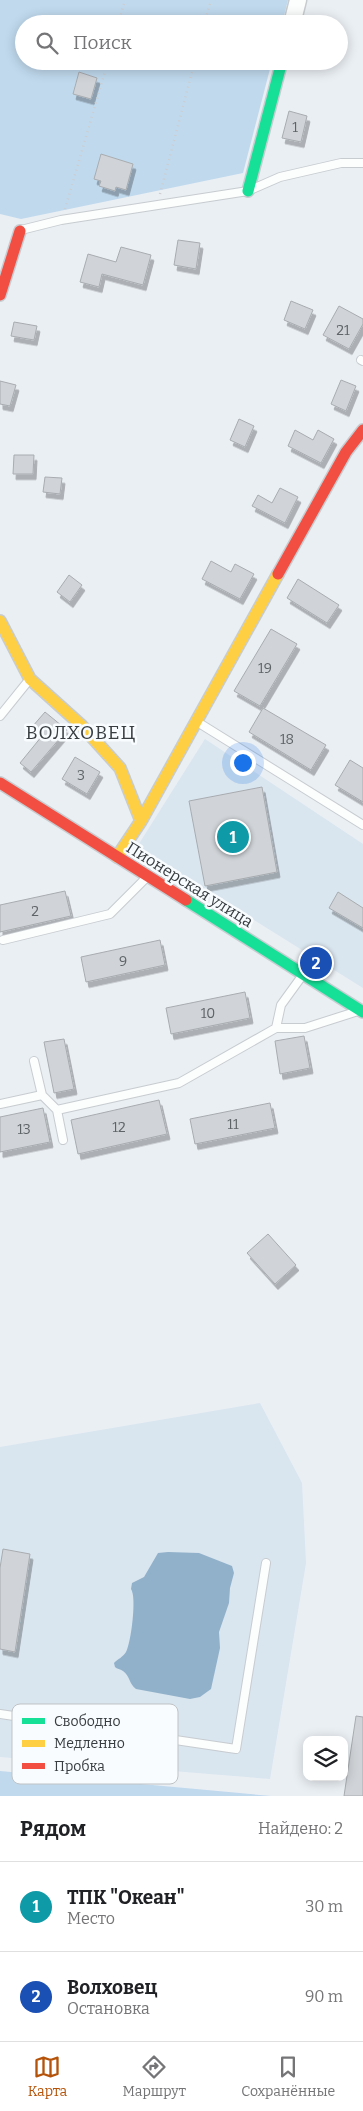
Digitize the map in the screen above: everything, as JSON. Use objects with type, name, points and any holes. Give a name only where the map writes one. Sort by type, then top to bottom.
[{"type":"street","points":[[294,15],[298,0]]},
{"type":"street","points":[[248,191],[280,70]]},
{"type":"street","points":[[0,295],[20,230]]},
{"type":"street","points":[[117,857],[141,821],[197,722],[346,452],[363,430]]},
{"type":"street","points":[[0,621],[30,679],[81,725],[120,768],[141,821]]},
{"type":"street","name":"Пионерская улица","points":[[0,783],[361,1011]]},
{"type":"lane","points":[[20,230],[61,220],[248,191],[280,177],[341,163],[363,163]]},
{"type":"lane","points":[[0,716],[30,679]]},
{"type":"lane","points":[[197,722],[363,825]]},
{"type":"lane","points":[[3,940],[110,914],[147,876]]},
{"type":"lane","points":[[276,1028],[281,1005],[303,974]]},
{"type":"lane","points":[[57,1110],[179,1083],[276,1028],[305,1028],[361,1011]]},
{"type":"lane","points":[[34,1061],[42,1095],[57,1110],[63,1140]]},
{"type":"lane","points":[[0,1104],[42,1095]]},
{"type":"lane","points":[[178,1740],[236,1749],[266,1563]]},
{"type":"path","points":[[121,15],[125,0]]},
{"type":"path","points":[[206,15],[210,0]]},
{"type":"path","points":[[61,220],[105,70]]},
{"type":"path","points":[[158,205],[193,70]]},
{"type":"shaded area","points":[[0,0],[288,0],[284,15],[15,15],[15,70],[270,70],[243,173],[21,219],[0,214]]},
{"type":"shaded area","points":[[205,739],[363,844],[363,988],[137,847]]},
{"type":"shaded area","points":[[260,1403],[302,1483],[306,1563],[270,1779],[178,1772],[178,1704],[12,1704],[12,1758],[0,1757],[0,1447]]},
{"type":"shaded area","points":[[158,1553],[199,1553],[232,1566],[234,1573],[229,1603],[219,1632],[220,1648],[211,1689],[200,1697],[190,1699],[136,1689],[127,1675],[115,1667],[114,1663],[126,1652],[130,1639],[133,1620],[132,1583],[144,1577]]},
{"type":"shaded area","points":[[0,1771],[12,1772],[12,1784],[141,1784],[271,1796],[0,1796]]},
{"type":"building","points":[[79,72],[97,78],[91,99],[73,94]]},
{"type":"building","points":[[289,111],[307,116],[301,142],[282,138]]},
{"type":"building","points":[[101,154],[133,164],[126,190],[116,187],[115,191],[99,186],[101,181],[94,179]]},
{"type":"building","points":[[178,240],[200,243],[196,269],[174,265]]},
{"type":"building","points":[[121,247],[151,255],[143,285],[102,274],[99,287],[80,282],[88,254],[116,262]]},
{"type":"building","points":[[291,301],[313,310],[305,329],[284,320]]},
{"type":"building","points":[[339,306],[363,319],[363,324],[349,349],[323,335]]},
{"type":"building","points":[[14,322],[37,326],[34,340],[11,336]]},
{"type":"building","points":[[341,380],[356,386],[346,411],[331,404]]},
{"type":"building","points":[[0,381],[16,385],[10,406],[0,404]]},
{"type":"building","points":[[239,419],[254,426],[245,447],[230,440]]},
{"type":"building","points":[[295,430],[313,440],[318,430],[334,439],[321,463],[288,446]]},
{"type":"building","points":[[14,455],[34,455],[33,474],[13,474]]},
{"type":"building","points":[[45,477],[62,478],[60,494],[43,492]]},
{"type":"building","points":[[280,488],[298,497],[285,523],[252,506],[258,495],[272,503]]},
{"type":"building","points":[[211,561],[231,572],[235,564],[254,574],[240,599],[202,579]]},
{"type":"building","points":[[69,575],[82,585],[70,602],[57,592]]},
{"type":"building","points":[[298,579],[339,605],[327,623],[287,598]]},
{"type":"building","points":[[271,629],[297,644],[260,706],[234,691]]},
{"type":"building","points":[[263,708],[326,745],[311,770],[249,732]]},
{"type":"building","points":[[45,712],[67,730],[31,772],[20,763],[42,736],[32,727]]},
{"type":"building","points":[[75,757],[100,772],[87,794],[62,779]]},
{"type":"building","points":[[350,760],[363,768],[363,802],[335,785]]},
{"type":"building","points":[[262,787],[277,872],[205,886],[189,801]]},
{"type":"building","points":[[65,891],[71,916],[0,932],[0,905]]},
{"type":"building","points":[[338,892],[363,908],[363,928],[329,908]]},
{"type":"building","points":[[160,940],[165,965],[86,982],[81,957]]},
{"type":"building","points":[[245,992],[250,1018],[171,1034],[166,1008]]},
{"type":"building","points":[[304,1036],[310,1068],[280,1074],[275,1041]]},
{"type":"building","points":[[64,1039],[74,1089],[54,1093],[44,1042]]},
{"type":"building","points":[[159,1100],[167,1134],[78,1154],[71,1120]]},
{"type":"building","points":[[270,1103],[275,1128],[195,1144],[190,1119]]},
{"type":"building","points":[[43,1108],[50,1142],[0,1152],[0,1117]]},
{"type":"building","points":[[268,1234],[296,1265],[275,1284],[247,1253]]},
{"type":"building","points":[[3,1549],[30,1554],[15,1652],[0,1649],[0,1568]]},
{"type":"building","points":[[356,1716],[363,1717],[363,1796],[344,1796],[346,1781],[348,1781]]},
{"type":"traffic: fast","points":[[248,191],[280,70]]},
{"type":"traffic: fast","points":[[186,900],[363,1012]]},
{"type":"traffic: slow","points":[[117,857],[141,821],[278,574]]},
{"type":"traffic: slow","points":[[0,621],[30,679],[81,725],[120,768],[141,821]]},
{"type":"traffic: jam","points":[[0,295],[20,231]]},
{"type":"traffic: jam","points":[[278,574],[346,452],[363,430]]},
{"type":"traffic: jam","points":[[0,783],[186,900]]},
{"type":"place","name":"ТПК \"Океан\"","points":[[233,837]]},
{"type":"place","name":"Волховец","points":[[316,963]]},
{"type":"district","name":"ВОЛХОВЕЦ","points":[[81,732]]}]
